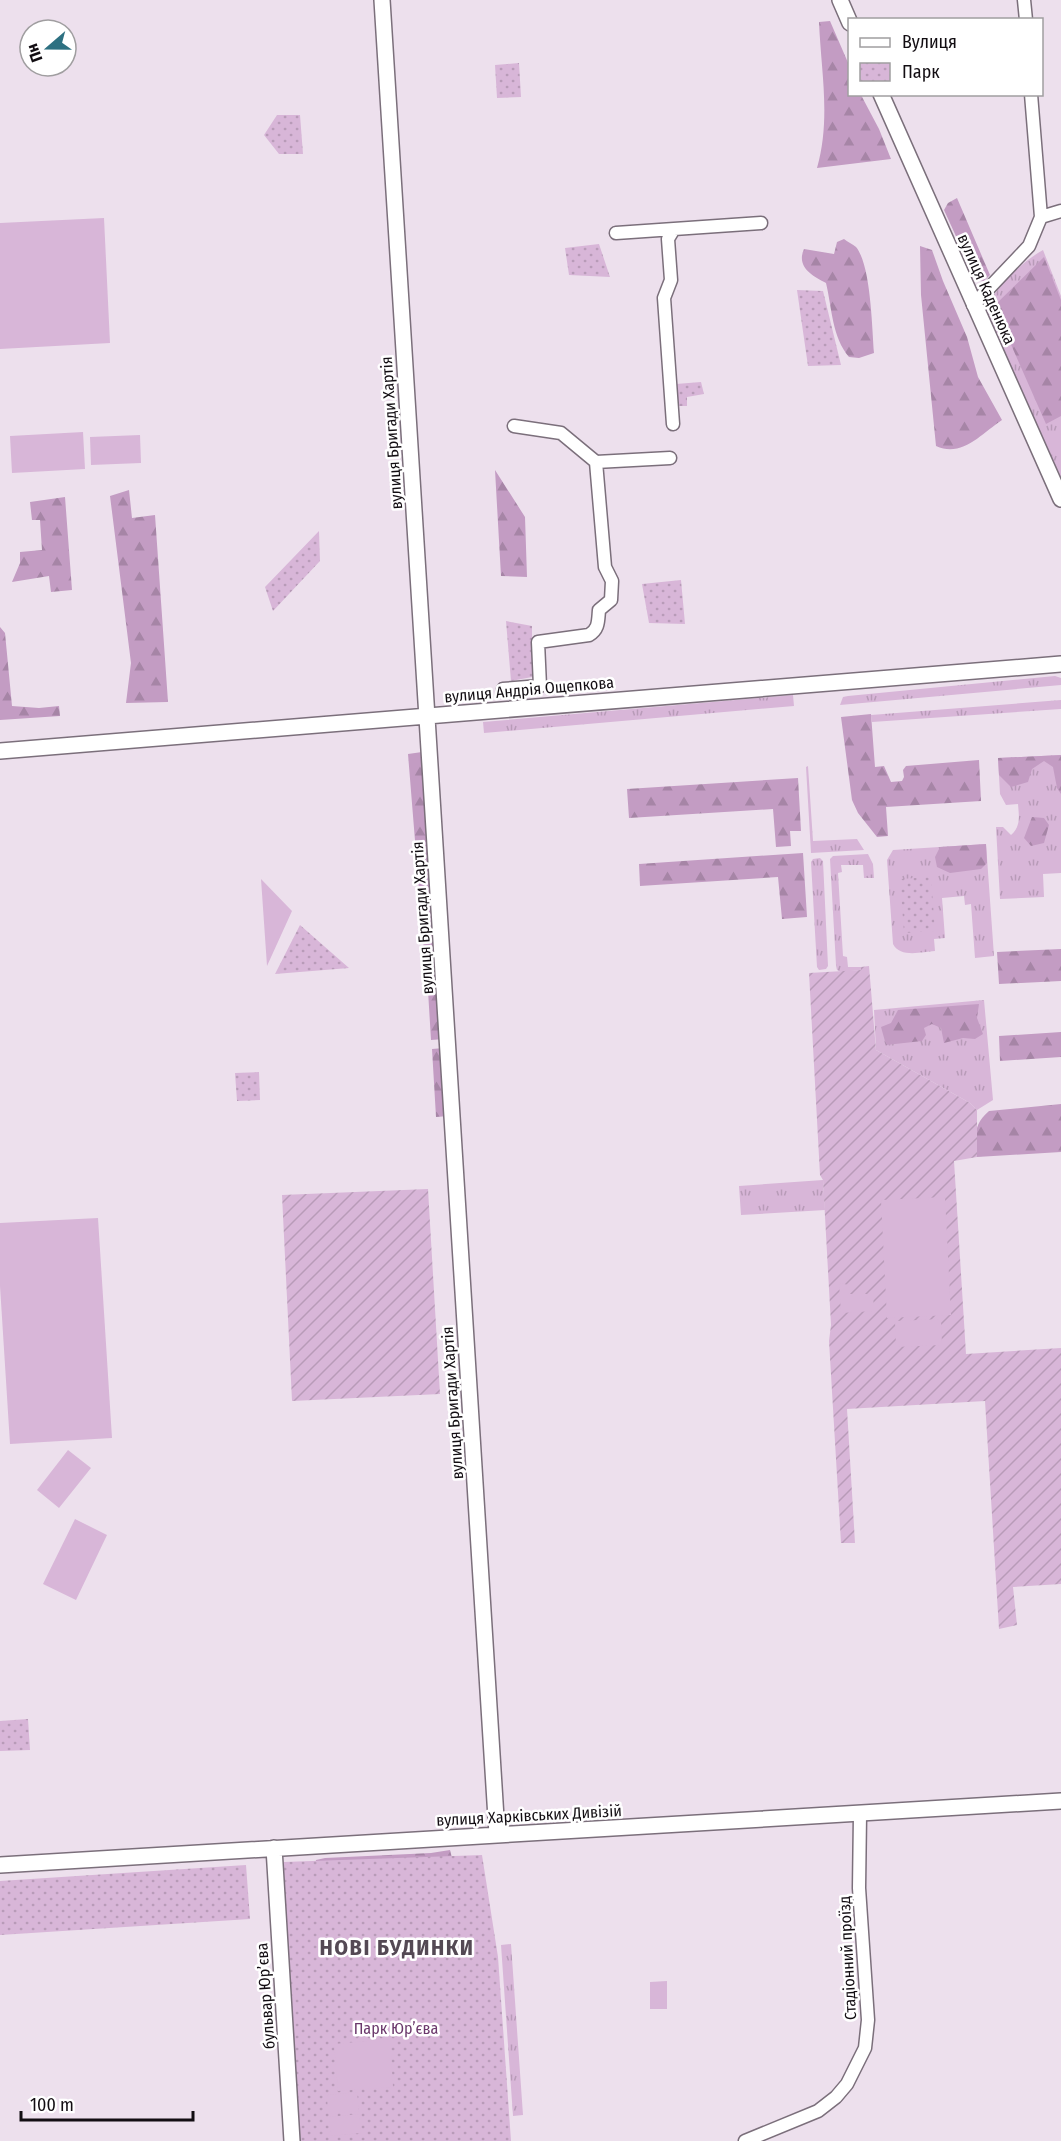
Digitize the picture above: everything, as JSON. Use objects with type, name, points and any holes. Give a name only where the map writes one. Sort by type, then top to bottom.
[{"type":"street","name":"вулиця Бригади Хартія","points":[[382,0],[497,1834]]},
{"type":"street","points":[[840,0],[848,20]]},
{"type":"street","points":[[1024,0],[1026,18]]},
{"type":"street","name":"вулиця Каденюка","points":[[882,96],[1061,499]]},
{"type":"street","points":[[973,305],[1029,246],[1041,217],[1031,96]]},
{"type":"street","points":[[1041,217],[1061,211]]},
{"type":"street","points":[[616,233],[762,223]]},
{"type":"street","points":[[673,424],[664,298],[671,280],[668,239],[674,229]]},
{"type":"street","points":[[514,426],[561,433],[596,462],[670,458]]},
{"type":"street","points":[[502,689],[540,686],[538,642],[589,636],[598,626],[598,610],[610,600],[612,581],[605,567],[596,462]]},
{"type":"street","name":"вулиця Андрія Ощепкова","points":[[0,751],[1061,664]]},
{"type":"street","name":"вулиця Харківських Дивізій","points":[[0,1865],[497,1834],[860,1815],[1061,1801]]},
{"type":"street","name":"Стадіонний проїзд","points":[[745,2141],[818,2111],[848,2084],[865,2048],[868,2020],[859,1888],[860,1815]]},
{"type":"street","name":"бульвар Юрʼєва","points":[[274,1848],[292,2141]]},
{"type":"green space","points":[[830,21],[848,63],[848,96],[862,96],[879,129],[891,159],[817,168],[824,131],[819,22]]},
{"type":"green space","points":[[519,63],[521,97],[497,98],[495,65]]},
{"type":"green space","points":[[277,115],[300,115],[303,154],[279,154],[264,135]]},
{"type":"green space","points":[[957,198],[990,275],[984,281],[976,280],[944,210],[948,203]]},
{"type":"green space","points":[[104,218],[110,343],[0,349],[0,223]]},
{"type":"green space","points":[[844,239],[856,247],[861,256],[870,297],[874,353],[859,358],[849,357],[839,341],[826,283],[811,274],[802,261],[804,249],[834,254],[837,242]]},
{"type":"green space","points":[[599,244],[610,277],[569,275],[565,248]]},
{"type":"green space","points":[[920,246],[932,250],[967,337],[978,377],[1002,420],[971,443],[954,449],[936,446],[921,295]]},
{"type":"green space","points":[[1043,250],[1061,296],[1061,478],[986,310],[995,293],[1010,276]]},
{"type":"green space","points":[[1044,257],[1061,300],[1061,416],[1046,424],[994,306]]},
{"type":"green space","points":[[797,290],[823,291],[841,365],[808,366]]},
{"type":"green space","points":[[701,382],[704,394],[687,397],[687,406],[677,406],[676,384]]},
{"type":"green space","points":[[83,432],[85,469],[12,473],[10,436]]},
{"type":"green space","points":[[140,435],[141,463],[91,465],[90,437]]},
{"type":"green space","points":[[495,470],[525,517],[527,577],[501,576]]},
{"type":"green space","points":[[129,490],[132,518],[155,515],[168,702],[126,703],[131,663],[110,496]]},
{"type":"green space","points":[[65,497],[72,590],[51,592],[49,576],[12,582],[20,563],[20,552],[42,550],[40,520],[32,520],[30,502]]},
{"type":"green space","points":[[319,531],[320,561],[273,611],[265,587]]},
{"type":"green space","points":[[681,580],[685,624],[649,623],[642,584]]},
{"type":"green space","points":[[506,621],[532,626],[532,677],[511,681]]},
{"type":"green space","points":[[0,627],[5,633],[12,706],[39,708],[59,706],[60,716],[0,720]]},
{"type":"green space","points":[[1055,676],[1061,678],[1061,685],[840,705],[843,697],[848,696]]},
{"type":"green space","points":[[793,695],[794,706],[484,733],[483,722]]},
{"type":"green space","points":[[1061,700],[1061,709],[872,722],[871,715]]},
{"type":"green space","points":[[871,714],[875,767],[884,766],[891,782],[902,781],[903,770],[906,766],[979,760],[981,801],[886,807],[888,836],[877,837],[858,813],[852,800],[841,717]]},
{"type":"green space","points":[[422,752],[439,963],[425,964],[408,754]]},
{"type":"green space","points":[[1061,755],[1061,873],[1043,874],[1044,897],[1000,899],[996,827],[1003,827],[1011,835],[1018,825],[1019,817],[1018,804],[1006,805],[1000,794],[998,758]]},
{"type":"green space","points":[[1061,755],[1061,794],[1057,788],[1053,767],[1044,761],[1032,769],[1028,782],[1011,787],[999,775],[998,758]]},
{"type":"green space","points":[[808,766],[813,841],[857,839],[864,850],[811,853],[806,767]]},
{"type":"green space","points":[[798,778],[801,831],[790,831],[791,846],[776,847],[773,809],[629,818],[627,789]]},
{"type":"green space","points":[[1032,817],[1044,818],[1049,825],[1044,843],[1031,846],[1024,838]]},
{"type":"green space","points":[[986,844],[994,956],[975,958],[971,904],[965,905],[964,896],[942,898],[945,938],[934,939],[935,951],[906,953],[896,948],[893,944],[887,860],[893,850]]},
{"type":"green space","points":[[986,844],[987,863],[981,869],[950,873],[937,867],[935,857],[940,847]]},
{"type":"green space","points":[[803,853],[807,917],[782,919],[778,877],[640,886],[639,864]]},
{"type":"green space","points":[[868,854],[873,864],[874,878],[864,878],[863,865],[841,865],[842,872],[838,873],[843,956],[847,957],[848,967],[861,967],[861,970],[841,972],[837,970],[836,965],[830,859],[833,856]]},
{"type":"green space","points":[[820,858],[823,861],[828,966],[826,969],[819,970],[811,862],[813,859]]},
{"type":"green space","points":[[931,877],[935,931],[904,933],[900,879]]},
{"type":"green space","points":[[261,879],[292,911],[267,966]]},
{"type":"green space","points":[[300,925],[349,968],[275,974]]},
{"type":"green space","points":[[1061,949],[1061,981],[999,984],[997,952]]},
{"type":"green space","points":[[869,966],[876,1050],[970,1103],[977,1110],[977,1157],[954,1161],[966,1354],[1061,1348],[1061,1584],[1013,1587],[1017,1625],[999,1629],[985,1401],[847,1409],[855,1543],[841,1543],[829,1341],[831,1325],[823,1180],[820,1175],[809,973],[861,970],[861,967]]},
{"type":"green space","points":[[439,973],[444,1039],[431,1040],[427,974]]},
{"type":"green space","points":[[984,1000],[993,1100],[977,1110],[970,1103],[876,1050],[874,1010]]},
{"type":"green space","points":[[979,1004],[977,1018],[983,1034],[975,1039],[963,1038],[944,1043],[941,1028],[932,1024],[924,1028],[926,1035],[922,1041],[886,1045],[881,1027],[891,1023],[898,1010]]},
{"type":"green space","points":[[1061,1032],[1061,1057],[1000,1061],[999,1036]]},
{"type":"green space","points":[[444,1048],[449,1116],[436,1117],[432,1049]]},
{"type":"green space","points":[[259,1072],[260,1100],[237,1101],[235,1073]]},
{"type":"green space","points":[[1061,1104],[1061,1152],[977,1157],[977,1127],[989,1111]]},
{"type":"green space","points":[[823,1180],[825,1210],[741,1215],[739,1186]]},
{"type":"green space","points":[[428,1189],[440,1394],[292,1401],[282,1195]]},
{"type":"green space","points":[[945,1197],[951,1315],[887,1318],[881,1200]]},
{"type":"green space","points":[[98,1218],[112,1438],[10,1444],[0,1286],[0,1223]]},
{"type":"green space","points":[[839,1283],[849,1285],[850,1294],[873,1294],[874,1311],[841,1313]]},
{"type":"green space","points":[[941,1319],[942,1345],[896,1347],[895,1321]]},
{"type":"green space","points":[[68,1450],[91,1468],[59,1508],[37,1490]]},
{"type":"green space","points":[[75,1519],[107,1535],[76,1600],[43,1584]]},
{"type":"green space","points":[[28,1719],[30,1750],[0,1751],[0,1721]]},
{"type":"green space","points":[[450,1850],[452,1858],[315,1865],[316,1860],[325,1858]]},
{"type":"green space","name":"Парк Юр’єва","points":[[482,1855],[498,1957],[511,2141],[296,2141],[285,1953],[284,1862]]},
{"type":"green space","points":[[246,1865],[250,1919],[0,1935],[0,1881]]},
{"type":"green space","points":[[511,1944],[523,2115],[513,2116],[501,1945]]},
{"type":"green space","points":[[667,1981],[667,2009],[650,2009],[650,1982]]},
{"type":"green space","points":[[390,2039],[393,2087],[338,2091],[334,2044]]},
{"type":"green space","points":[[357,2092],[359,2111],[328,2114],[327,2095]]},
{"type":"green space","points":[[359,2114],[361,2133],[331,2136],[329,2117]]},
{"type":"district","name":"НОВІ БУДИНКИ","points":[[397,1947]]}]
